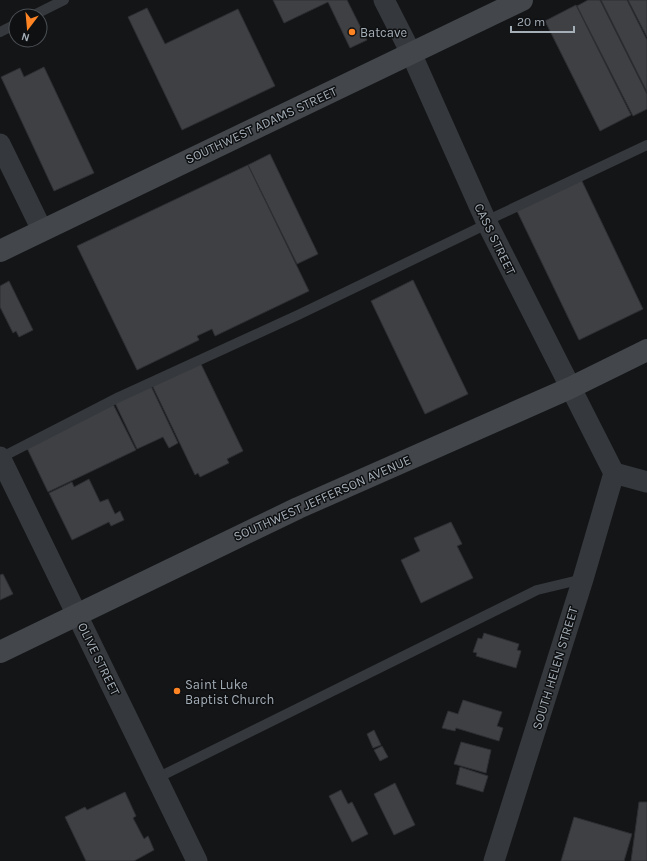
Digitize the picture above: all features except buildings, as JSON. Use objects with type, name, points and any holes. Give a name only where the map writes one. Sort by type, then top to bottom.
[{"type":"main road","name":"SOUTHWEST ADAMS STREET","points":[[0,251],[522,0]]},
{"type":"main road","name":"SOUTHWEST JEFFERSON AVENUE","points":[[0,652],[298,508],[570,388],[647,350]]},
{"type":"street","name":"CASS STREET","points":[[384,0],[411,53],[486,223],[614,473]]},
{"type":"street","points":[[0,144],[42,230]]},
{"type":"street","name":"OLIVE STREET","points":[[0,458],[78,614],[197,861]]},
{"type":"street","points":[[614,473],[647,482]]},
{"type":"street","name":"SOUTH HELEN STREET","points":[[494,861],[583,579],[614,473]]},
{"type":"lane","points":[[48,8],[64,0]]},
{"type":"lane","points":[[0,458],[119,397],[298,315],[647,145]]},
{"type":"lane","points":[[157,778],[537,590],[583,579]]},
{"type":"place","name":"Batcave","points":[[352,32]]},
{"type":"place","name":"Saint Luke Baptist Church","points":[[177,691]]}]
